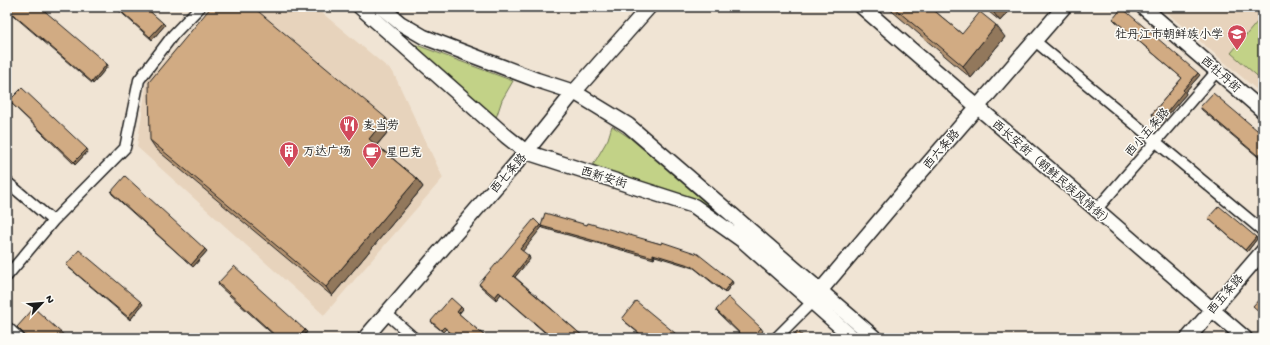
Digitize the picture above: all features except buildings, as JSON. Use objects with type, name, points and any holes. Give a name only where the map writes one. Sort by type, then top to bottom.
[{"type":"street","points":[[7,276],[53,221],[125,148],[140,80],[173,35],[200,7]]},
{"type":"street","name":"西新安街","points":[[360,7],[526,152],[694,206],[742,240],[816,297],[875,338]]},
{"type":"street","name":"西新安街","points":[[381,7],[400,23],[424,37],[537,80],[574,92],[628,125],[816,297],[853,338]]},
{"type":"street","name":"西七条路","points":[[365,338],[526,152],[574,92],[648,7]]},
{"type":"street","name":"西长安街（朝鲜民族风情街）","points":[[862,7],[1245,338]]},
{"type":"street","name":"西六条路","points":[[816,297],[901,195],[1064,7]]},
{"type":"street","name":"西牡丹街","points":[[1143,7],[1263,111]]},
{"type":"street","points":[[1035,41],[1263,231]]},
{"type":"street","name":"西小五条路","points":[[1096,210],[1217,71]]},
{"type":"street","points":[[7,182],[53,221]]},
{"type":"street","name":"西五条路","points":[[1188,338],[1263,251]]},
{"type":"street","points":[[776,338],[816,297]]},
{"type":"street","points":[[386,313],[414,338]]},
{"type":"street","points":[[7,327],[19,338]]},
{"type":"shaded area","name":"万达广场","points":[[213,7],[315,7],[393,72],[443,178],[324,315],[137,147],[147,80]]},
{"type":"shaded area","name":"牡丹江市朝鲜族小学","points":[[1160,7],[1263,7],[1263,95]]},
{"type":"green space","points":[[1263,15],[1263,81],[1231,53]]},
{"type":"green space","points":[[406,41],[513,81],[502,100],[496,118]]},
{"type":"green space","points":[[612,126],[630,138],[715,211],[593,165],[608,139]]},
{"type":"place","name":"牡丹江市朝鲜族小学","points":[[1237,51]]},
{"type":"place","name":"麦当劳","points":[[349,142]]},
{"type":"place","name":"万达广场","points":[[289,168]]},
{"type":"place","name":"星巴克","points":[[372,169]]}]
